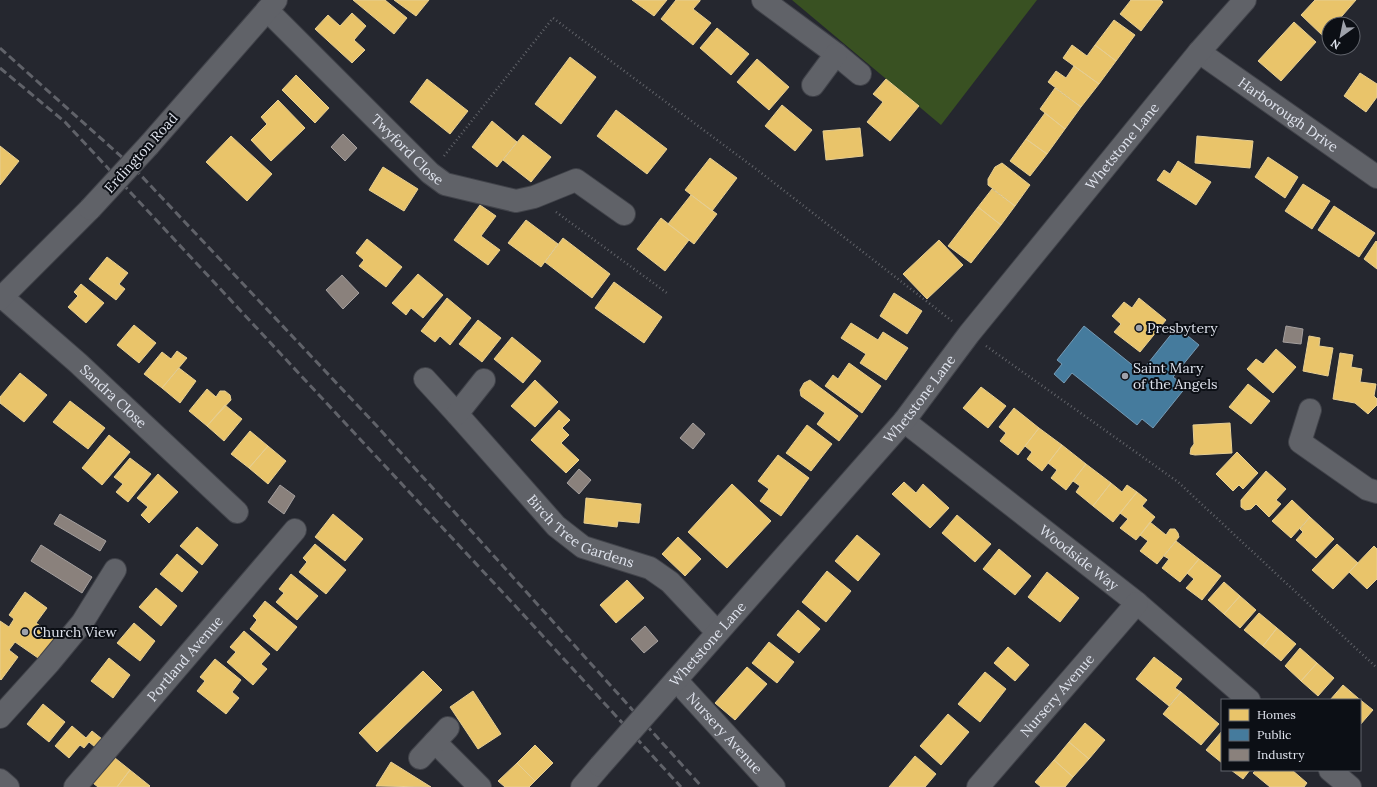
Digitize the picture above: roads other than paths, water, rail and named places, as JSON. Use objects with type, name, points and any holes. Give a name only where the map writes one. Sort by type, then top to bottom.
[{"type":"street","points":[[763,0],[836,54],[860,74]]},
{"type":"street","name":"Whetstone Lane","points":[[582,787],[904,421],[969,334],[1199,52],[1245,0]]},
{"type":"street","name":"Erdington Road","points":[[1,297],[90,209],[149,145],[272,5]]},
{"type":"street","name":"Twyford Close","points":[[272,5],[430,173],[445,184],[516,201],[534,196],[576,180],[624,214]]},
{"type":"street","name":"Harborough Drive","points":[[1199,52],[1377,177]]},
{"type":"street","points":[[814,85],[836,54]]},
{"type":"street","name":"Sandra Close","points":[[1,297],[78,363],[224,508]]},
{"type":"street","name":"Birch Tree Gardens","points":[[425,379],[556,526],[583,547],[650,568],[670,582],[718,632]]},
{"type":"street","points":[[457,414],[484,380]]},
{"type":"street","points":[[1310,410],[1291,441],[1370,489]]},
{"type":"street","name":"Woodside Way","points":[[904,421],[1137,603],[1248,699]]},
{"type":"street","name":"Portland Avenue","points":[[75,787],[295,530]]},
{"type":"street","points":[[0,717],[49,663],[82,623],[115,570]]},
{"type":"street","name":"Nursery Avenue","points":[[978,787],[1137,603]]},
{"type":"street","name":"Nursery Avenue","points":[[672,685],[774,787]]},
{"type":"street","points":[[420,758],[442,735],[480,787]]},
{"type":"street","points":[[1331,771],[1350,787]]},
{"type":"street","points":[[0,780],[8,787]]},
{"type":"railway","points":[[0,48],[133,167],[375,424],[702,787]]},
{"type":"railway","points":[[0,68],[65,122],[520,611],[681,787]]},
{"type":"place","name":"Presbytery","points":[[1139,328]]},
{"type":"place","name":"Saint Mary of the Angels","points":[[1125,376]]},
{"type":"place","name":"Church View","points":[[25,632]]}]
